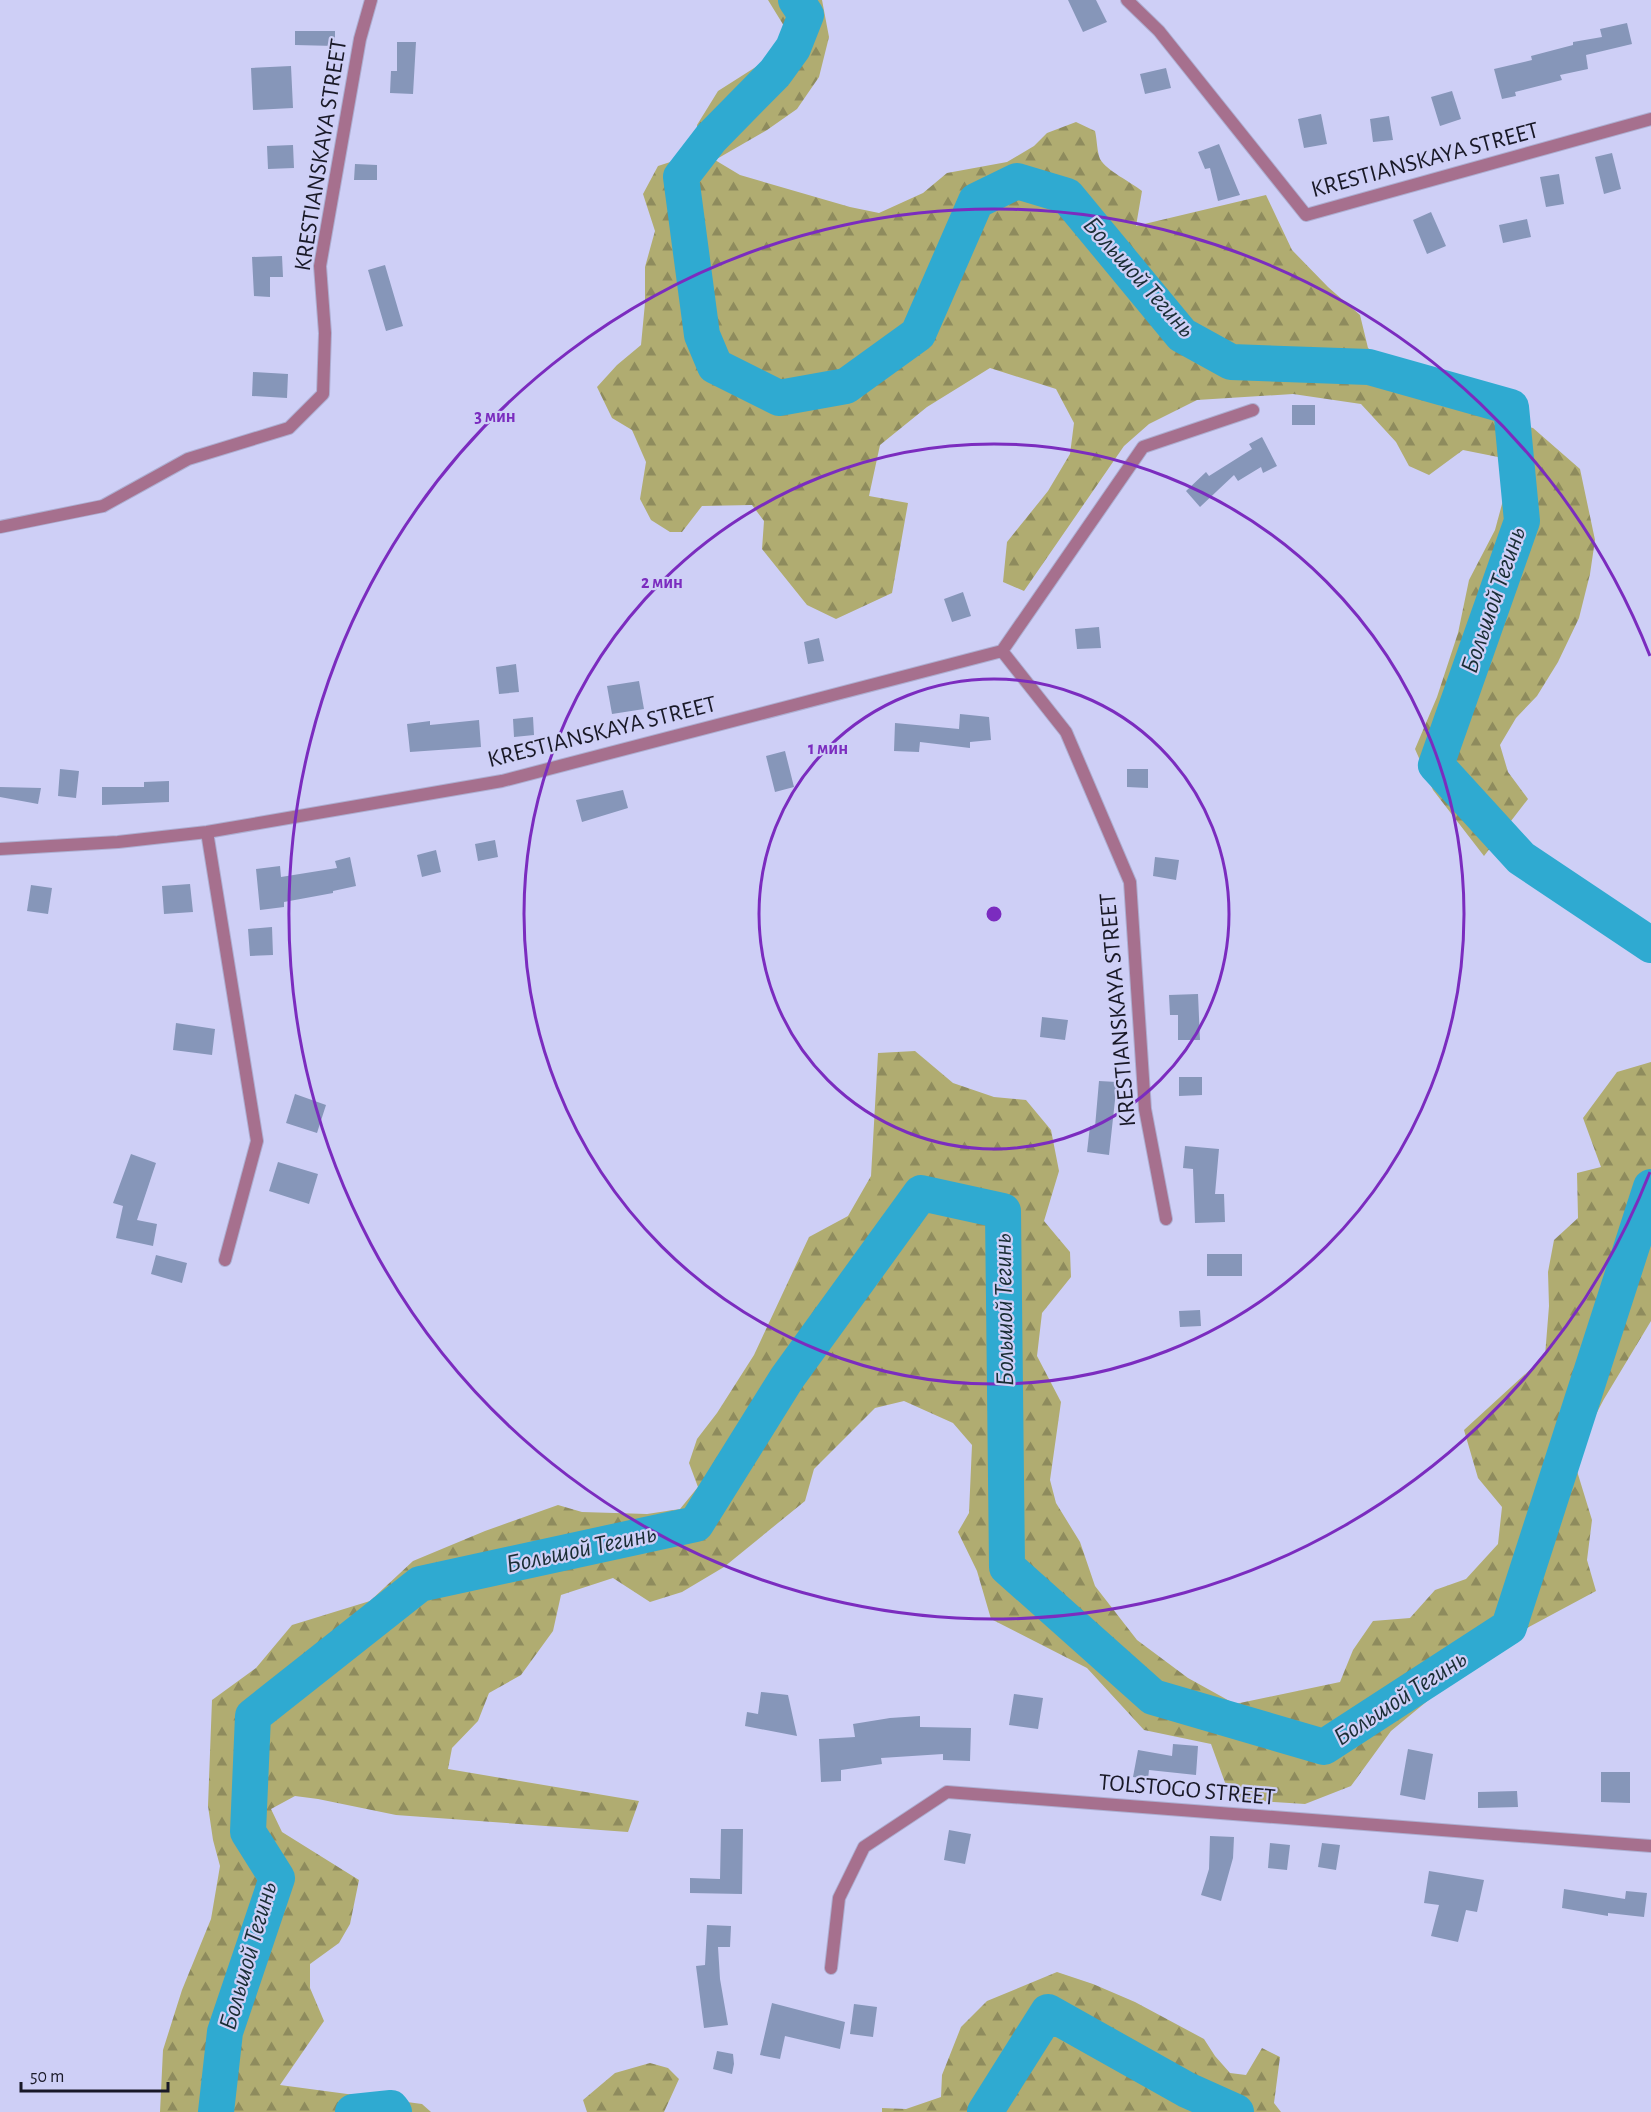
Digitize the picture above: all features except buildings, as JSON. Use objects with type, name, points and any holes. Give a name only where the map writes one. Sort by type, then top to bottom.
[{"type":"street","name":"KRESTIANSKAYA STREET","points":[[0,528],[103,506],[188,459],[289,428],[323,394],[325,333],[320,266],[360,39],[371,0]]},
{"type":"street","name":"KRESTIANSKAYA STREET","points":[[1126,0],[1159,31],[1306,215],[1651,119]]},
{"type":"street","points":[[1002,651],[1143,447],[1253,410]]},
{"type":"street","name":"KRESTIANSKAYA STREET","points":[[0,849],[118,842],[207,832],[502,781],[1002,651],[1066,732],[1130,882],[1145,1109],[1166,1219]]},
{"type":"street","points":[[207,832],[257,1141],[225,1260]]},
{"type":"street","name":"TOLSTOGO STREET","points":[[831,1968],[839,1898],[864,1847],[947,1792],[1651,1846]]},
{"type":"green space","points":[[768,0],[822,0],[829,37],[819,77],[797,109],[767,130],[715,160],[740,175],[850,207],[879,213],[923,193],[947,173],[1007,162],[1034,146],[1047,133],[1076,122],[1095,131],[1099,156],[1103,163],[1142,191],[1136,226],[1266,195],[1292,250],[1328,287],[1360,315],[1368,348],[1439,405],[1533,428],[1580,469],[1595,540],[1590,574],[1579,618],[1558,662],[1537,696],[1516,718],[1500,745],[1508,772],[1528,799],[1484,856],[1433,790],[1415,749],[1437,697],[1458,633],[1469,580],[1495,530],[1505,493],[1498,457],[1463,450],[1429,475],[1409,466],[1396,442],[1361,404],[1293,394],[1197,400],[1149,424],[1124,446],[1024,591],[1003,582],[1007,542],[1048,491],[1070,454],[1074,423],[1056,389],[990,368],[927,407],[880,445],[869,496],[908,503],[892,593],[836,619],[807,605],[762,549],[764,521],[752,505],[702,506],[682,532],[670,532],[651,520],[640,499],[646,462],[632,430],[612,418],[597,387],[617,365],[641,345],[645,303],[645,267],[655,231],[643,194],[658,166],[701,152],[697,125],[718,91],[770,58],[784,26]]},
{"type":"green space","points":[[915,1051],[953,1083],[994,1097],[1026,1100],[1051,1130],[1059,1171],[1044,1221],[1070,1252],[1071,1277],[1042,1313],[1037,1356],[1061,1402],[1050,1480],[1056,1503],[1080,1542],[1095,1586],[1137,1640],[1188,1678],[1235,1704],[1340,1682],[1353,1650],[1373,1621],[1410,1618],[1435,1590],[1466,1579],[1498,1544],[1502,1507],[1478,1478],[1464,1430],[1545,1356],[1549,1306],[1548,1272],[1554,1240],[1578,1218],[1577,1173],[1601,1167],[1583,1118],[1617,1072],[1651,1062],[1651,1321],[1604,1399],[1573,1458],[1592,1520],[1587,1560],[1596,1591],[1527,1628],[1431,1698],[1391,1731],[1351,1786],[1305,1804],[1231,1799],[1211,1744],[1144,1730],[1087,1668],[991,1619],[977,1571],[958,1532],[969,1513],[972,1445],[953,1423],[904,1401],[875,1408],[814,1469],[805,1501],[724,1567],[682,1592],[650,1602],[613,1578],[561,1595],[553,1631],[521,1675],[489,1693],[478,1721],[452,1748],[448,1769],[639,1801],[628,1832],[396,1815],[295,1796],[271,1809],[282,1832],[359,1880],[350,1924],[339,1943],[310,1964],[310,1988],[324,2021],[280,2085],[422,2104],[431,2112],[160,2112],[163,2050],[182,1990],[211,1919],[220,1866],[208,1806],[212,1700],[256,1668],[292,1625],[370,1601],[413,1561],[485,1531],[558,1505],[582,1512],[647,1514],[680,1509],[698,1487],[689,1463],[697,1439],[717,1413],[754,1355],[809,1237],[848,1216],[871,1176],[878,1053]]},
{"type":"green space","points":[[1057,1972],[1135,2002],[1204,2039],[1230,2073],[1246,2075],[1262,2048],[1280,2057],[1274,2103],[1281,2112],[882,2112],[882,2108],[906,2109],[941,2097],[942,2075],[961,2027],[987,2001]]},
{"type":"green space","points":[[650,2063],[668,2068],[679,2079],[664,2112],[587,2112],[583,2100],[615,2073]]},
{"type":"waterway","name":"Большой Тегинь","points":[[796,0],[806,15],[793,48],[775,73],[711,138],[681,177],[702,335],[715,366],[779,398],[846,386],[918,334],[976,201],[1017,181],[1067,196],[1182,335],[1231,362],[1369,367],[1511,407],[1522,521],[1436,765],[1521,858],[1651,945]]},
{"type":"waterway","name":"Большой Тегинь","points":[[216,2112],[225,2032],[277,1878],[248,1832],[253,1716],[420,1584],[696,1524],[787,1378],[921,1193],[1003,1211],[1007,1567],[1153,1697],[1324,1747],[1509,1627],[1651,1187]]},
{"type":"waterway","name":"Большой Тегинь","points":[[985,2112],[1048,2012],[1187,2090],[1236,2112]]},
{"type":"waterway","name":"Большой Тегинь","points":[[353,2112],[391,2108],[394,2112]]}]
